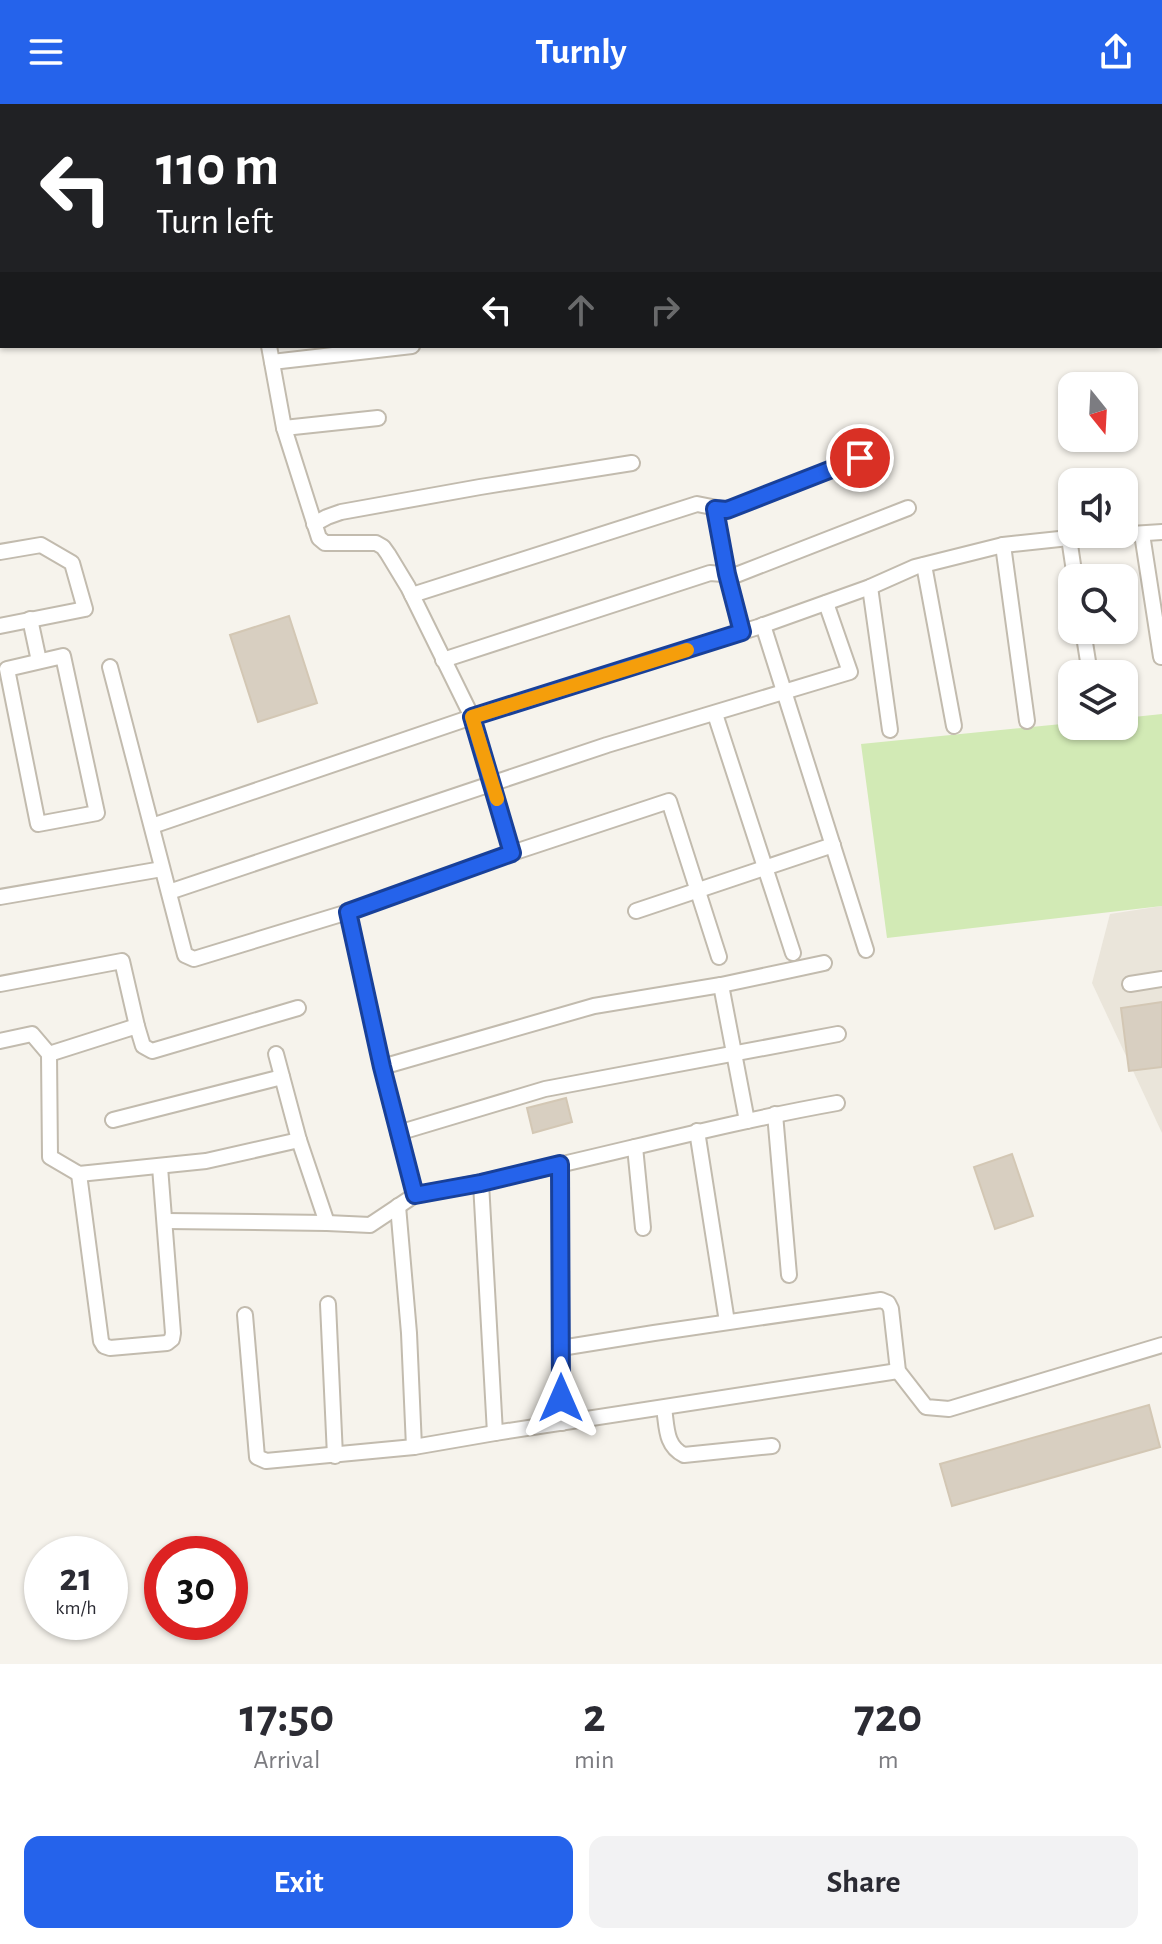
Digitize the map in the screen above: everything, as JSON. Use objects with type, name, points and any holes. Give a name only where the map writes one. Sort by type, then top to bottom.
[{"type":"street","points":[[269,348],[284,428],[319,538],[325,543],[376,543],[383,547],[412,595],[472,717],[512,853]]},
{"type":"street","points":[[272,362],[394,348]]},
{"type":"street","points":[[284,428],[378,418]]},
{"type":"street","points":[[412,595],[697,504],[727,510],[882,450]]},
{"type":"street","points":[[314,524],[341,512],[632,463]]},
{"type":"street","points":[[443,660],[710,573],[736,575],[908,508]]},
{"type":"street","points":[[715,509],[742,632]]},
{"type":"street","points":[[1138,534],[1162,532]]},
{"type":"street","points":[[1142,534],[1161,657]]},
{"type":"street","points":[[152,826],[472,717],[763,625],[924,565],[1003,545],[1058,539]]},
{"type":"street","points":[[0,552],[41,545],[72,563],[85,609],[0,626]]},
{"type":"street","points":[[1003,545],[1027,721]]},
{"type":"street","points":[[924,565],[954,726]]},
{"type":"street","points":[[870,587],[890,730]]},
{"type":"street","points":[[169,892],[607,745],[850,672],[826,603]]},
{"type":"street","points":[[30,619],[39,661]]},
{"type":"street","points":[[763,625],[866,950]]},
{"type":"street","points":[[63,656],[97,813],[38,824],[7,669],[39,661],[63,656]]},
{"type":"street","points":[[110,667],[185,955],[194,959],[348,912],[669,801],[719,957]]},
{"type":"street","points":[[715,714],[793,953]]},
{"type":"street","points":[[636,911],[833,845]]},
{"type":"street","points":[[0,897],[162,869]]},
{"type":"street","points":[[348,912],[382,1067],[415,1195]]},
{"type":"street","points":[[0,984],[122,961],[143,1046],[152,1051],[298,1008]]},
{"type":"street","points":[[382,1067],[594,1006],[721,985],[824,963]]},
{"type":"street","points":[[1130,984],[1162,979]]},
{"type":"street","points":[[721,985],[747,1121]]},
{"type":"street","points":[[49,1054],[137,1026]]},
{"type":"street","points":[[0,1041],[32,1034],[49,1054],[50,1157],[79,1174],[206,1161],[299,1140]]},
{"type":"street","points":[[398,1133],[545,1089],[838,1034]]},
{"type":"street","points":[[276,1054],[299,1140],[327,1223]]},
{"type":"street","points":[[113,1120],[282,1077]]},
{"type":"street","points":[[166,1221],[370,1225],[415,1195],[481,1183],[697,1131],[837,1103]]},
{"type":"street","points":[[775,1114],[789,1275]]},
{"type":"street","points":[[697,1131],[727,1322]]},
{"type":"street","points":[[635,1147],[643,1228]]},
{"type":"street","points":[[560,1164],[562,1423]]},
{"type":"street","points":[[79,1174],[101,1341],[110,1348],[167,1343],[172,1339],[160,1167]]},
{"type":"street","points":[[481,1183],[495,1433]]},
{"type":"street","points":[[398,1206],[409,1333],[414,1447]]},
{"type":"street","points":[[561,1348],[881,1300],[888,1303],[891,1309],[898,1371],[926,1407],[949,1409],[1162,1345]]},
{"type":"street","points":[[328,1304],[335,1456]]},
{"type":"street","points":[[245,1315],[257,1457],[266,1461],[414,1447],[898,1371]]},
{"type":"street","points":[[664,1408],[670,1443],[675,1451],[684,1455],[772,1446]]},
{"type":"shaded area","points":[[1162,906],[1162,1133],[1092,983],[1110,914]]},
{"type":"green space","points":[[1162,714],[1162,906],[887,938],[861,744],[1058,724],[1058,740],[1138,740],[1138,717]]},
{"type":"building","points":[[289,616],[317,703],[258,722],[230,635]]},
{"type":"building","points":[[1162,1002],[1162,1067],[1129,1071],[1121,1008]]},
{"type":"building","points":[[566,1098],[572,1122],[533,1133],[527,1108]]},
{"type":"building","points":[[1012,1154],[1033,1216],[995,1229],[974,1167]]},
{"type":"building","points":[[1149,1405],[1160,1447],[952,1506],[940,1464]]},
{"type":"slow traffic","points":[[497,799],[472,717],[687,650]]},
{"type":"route","points":[[561,1398],[560,1164],[415,1195],[382,1067],[348,912],[512,853],[472,717],[742,632],[715,509],[727,510],[860,458]]}]
